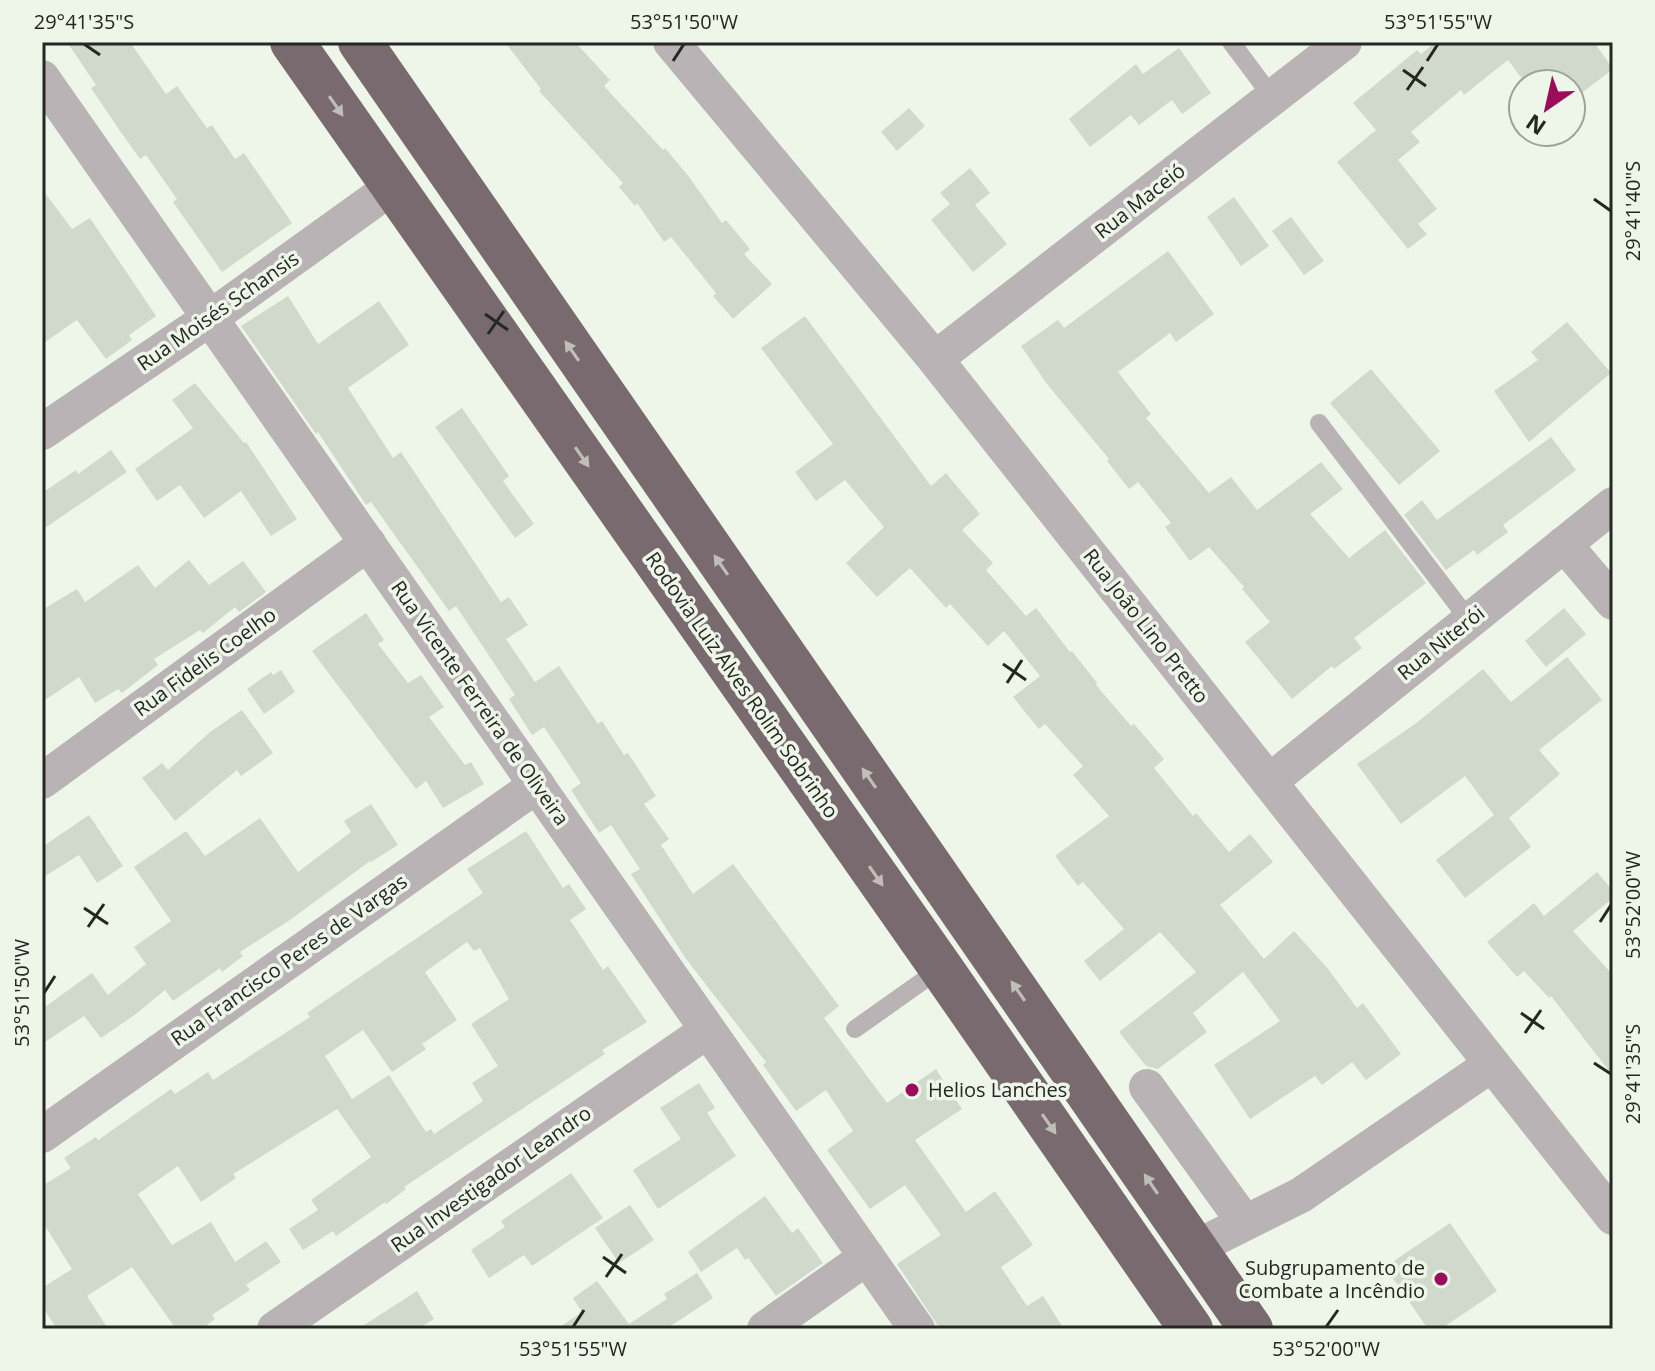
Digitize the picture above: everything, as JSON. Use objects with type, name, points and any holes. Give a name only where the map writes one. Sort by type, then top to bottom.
[{"type":"highway","name":"Rodovia Luiz Alves Rolim Sobrinho","points":[[292,42],[1191,1329]]},
{"type":"highway","points":[[360,42],[1251,1329]]},
{"type":"street","name":"Rua João Lino Pretto","points":[[671,42],[935,359],[1492,1064],[1606,1194]]},
{"type":"street","name":"Rua Maceió","points":[[935,359],[1344,42]]},
{"type":"street","name":"Rua Vicente Ferreira de Oliveira","points":[[42,78],[917,1329]]},
{"type":"street","name":"Rua Moisés Schansis","points":[[42,432],[210,318],[392,187]]},
{"type":"street","name":"Rua Niterói","points":[[1269,782],[1613,505]]},
{"type":"street","name":"Rua Fidelis Coelho","points":[[42,781],[368,543]]},
{"type":"street","points":[[1564,544],[1613,602]]},
{"type":"street","name":"Rua Francisco Peres de Vargas","points":[[42,1135],[537,785]]},
{"type":"street","name":"Rua Investigador Leandro","points":[[275,1329],[708,1030]]},
{"type":"street","points":[[1195,1248],[1301,1195],[1492,1064]]},
{"type":"street","points":[[1147,1087],[1245,1223]]},
{"type":"street","points":[[765,1329],[867,1257]]},
{"type":"lane","points":[[1231,42],[1273,98]]},
{"type":"lane","points":[[1319,423],[1469,620]]},
{"type":"lane","points":[[855,1029],[941,968]]},
{"type":"building","points":[[67,42],[130,42],[166,94],[177,86],[207,128],[212,125],[235,159],[244,153],[292,223],[222,272],[173,202],[177,199],[146,155],[140,159],[91,88],[96,85]]},
{"type":"building","points":[[505,42],[575,42],[610,80],[604,86],[663,150],[665,148],[722,223],[726,220],[750,249],[744,254],[772,284],[733,319],[671,237],[664,242],[637,203],[635,206],[619,187],[623,183],[539,91],[541,89]]},
{"type":"building","points":[[1436,42],[1594,42],[1613,69],[1587,89],[1587,68],[1514,68],[1508,60],[1464,95],[1461,90],[1411,132],[1420,142],[1398,160],[1437,209],[1418,224],[1427,234],[1408,249],[1337,162],[1376,130],[1353,103],[1417,50],[1421,54]]},
{"type":"building","points":[[1179,48],[1211,93],[1182,114],[1172,100],[1139,125],[1131,115],[1090,147],[1069,119],[1136,64],[1143,74]]},
{"type":"building","points":[[909,108],[925,126],[897,151],[881,132]]},
{"type":"building","points":[[970,168],[990,193],[975,205],[1007,244],[973,272],[931,220],[950,204],[940,193]]},
{"type":"building","points":[[42,189],[72,229],[90,218],[156,316],[129,335],[132,340],[106,359],[77,320],[42,344]]},
{"type":"building","points":[[1234,197],[1269,246],[1241,266],[1207,217]]},
{"type":"building","points":[[1291,217],[1324,261],[1304,275],[1272,231]]},
{"type":"building","points":[[1168,251],[1214,314],[1176,342],[1170,333],[1118,372],[1151,414],[1146,418],[1209,493],[1231,477],[1257,510],[1321,462],[1343,489],[1310,514],[1349,558],[1385,530],[1426,583],[1354,638],[1362,648],[1334,669],[1332,666],[1292,699],[1245,642],[1270,622],[1242,589],[1244,587],[1209,547],[1190,561],[1165,527],[1171,523],[1138,482],[1129,489],[1021,346],[1058,320],[1064,328]]},
{"type":"building","points":[[288,296],[318,344],[379,301],[409,345],[348,388],[393,458],[401,452],[501,602],[509,597],[528,625],[506,639],[535,682],[559,666],[598,724],[602,721],[624,755],[628,753],[656,796],[644,804],[669,839],[661,845],[693,894],[733,864],[839,1006],[824,1018],[887,1103],[936,1069],[962,1109],[915,1140],[966,1212],[995,1191],[1033,1245],[1001,1267],[1027,1306],[1043,1296],[1064,1329],[940,1329],[897,1264],[941,1235],[905,1185],[870,1209],[827,1150],[853,1131],[826,1090],[796,1111],[763,1065],[766,1062],[686,959],[631,874],[640,869],[611,825],[599,833],[571,790],[581,783],[544,727],[532,735],[509,699],[515,695],[456,606],[449,611],[371,502],[366,505],[318,432],[316,434],[241,326]]},
{"type":"building","points":[[805,316],[931,486],[946,473],[980,514],[962,530],[993,563],[986,570],[1026,616],[1036,608],[1096,685],[1164,759],[1154,768],[1193,816],[1196,813],[1229,852],[1250,834],[1273,862],[1220,905],[1264,959],[1294,931],[1357,1008],[1363,1003],[1401,1054],[1366,1080],[1352,1062],[1322,1085],[1315,1076],[1250,1119],[1214,1065],[1280,1021],[1243,972],[1193,1013],[1207,1032],[1158,1069],[1146,1066],[1119,1032],[1196,972],[1160,932],[1100,981],[1084,961],[1124,929],[1083,882],[1078,886],[1055,856],[1109,816],[1073,775],[1083,766],[1045,724],[1039,729],[1013,697],[1040,676],[1004,631],[988,646],[950,604],[946,608],[910,568],[877,597],[846,563],[884,527],[845,480],[816,501],[795,472],[833,444],[761,348]]},
{"type":"building","points":[[1567,322],[1611,373],[1529,442],[1494,391],[1538,360],[1531,352]]},
{"type":"building","points":[[1371,369],[1440,451],[1399,485],[1330,403]]},
{"type":"building","points":[[195,383],[246,442],[297,519],[271,536],[241,491],[204,518],[180,485],[157,501],[135,469],[193,428],[172,400]]},
{"type":"building","points":[[462,408],[509,476],[503,481],[534,524],[515,538],[435,427]]},
{"type":"building","points":[[1551,437],[1576,470],[1503,525],[1508,532],[1477,555],[1474,550],[1446,570],[1404,515],[1422,500],[1437,520]]},
{"type":"building","points":[[111,450],[127,472],[42,530],[42,493],[76,470],[78,474]]},
{"type":"building","points":[[189,560],[209,585],[243,561],[266,592],[239,612],[235,607],[203,633],[200,630],[154,659],[158,665],[122,693],[118,689],[95,703],[79,677],[42,702],[42,610],[77,589],[85,602],[138,565],[155,588]]},
{"type":"building","points":[[1564,608],[1586,634],[1546,667],[1525,641]]},
{"type":"building","points":[[366,613],[384,640],[378,644],[408,683],[421,675],[444,707],[429,717],[465,765],[471,762],[484,784],[443,808],[426,781],[416,789],[312,651]]},
{"type":"building","points":[[1567,657],[1602,700],[1539,750],[1560,774],[1509,818],[1531,847],[1465,898],[1436,860],[1494,815],[1465,776],[1401,824],[1357,764],[1415,724],[1483,669],[1511,702]]},
{"type":"building","points":[[281,670],[295,692],[264,714],[247,689],[271,672],[273,675]]},
{"type":"building","points":[[242,710],[273,753],[241,776],[237,770],[175,821],[142,778],[162,763],[168,770],[210,732]]},
{"type":"building","points":[[371,804],[398,845],[370,861],[290,920],[240,952],[243,956],[222,972],[220,968],[173,1001],[165,990],[101,1038],[84,1016],[42,1044],[42,1009],[92,973],[108,995],[146,964],[134,947],[171,921],[134,867],[186,831],[205,856],[260,818],[298,872],[351,832],[344,821]]},
{"type":"building","points":[[89,815],[123,866],[97,883],[79,855],[42,878],[42,847]]},
{"type":"building","points":[[526,831],[563,888],[569,884],[586,909],[570,920],[603,970],[608,966],[647,1022],[602,1050],[605,1054],[404,1187],[406,1189],[386,1204],[336,1236],[333,1231],[303,1250],[289,1229],[318,1210],[311,1200],[371,1157],[337,1109],[233,1174],[236,1178],[201,1202],[178,1166],[138,1194],[172,1245],[211,1222],[235,1262],[266,1241],[281,1262],[246,1285],[250,1290],[212,1315],[215,1319],[202,1329],[176,1329],[132,1267],[87,1296],[108,1329],[57,1329],[42,1306],[42,1288],[72,1269],[42,1221],[42,1186],[71,1168],[64,1158],[96,1137],[98,1140],[171,1089],[175,1094],[208,1072],[213,1080],[310,1017],[307,1013],[483,893],[467,869]],"holes":[[[467,942],[474,951],[480,948],[509,999],[471,1024],[498,1066],[472,1083],[483,1101],[434,1134],[431,1129],[426,1132],[389,1075],[352,1099],[325,1056],[363,1030],[392,1072],[426,1049],[422,1044],[457,1020],[425,972]]]},
{"type":"building","points":[[1597,872],[1613,891],[1613,898],[1573,931],[1613,975],[1613,1076],[1551,996],[1549,998],[1524,971],[1517,977],[1487,942],[1534,903],[1544,916]]},
{"type":"building","points":[[699,1083],[715,1108],[707,1113],[736,1156],[658,1209],[633,1170],[681,1139],[660,1108]]},
{"type":"building","points":[[571,1173],[603,1218],[532,1266],[524,1255],[489,1278],[471,1250],[505,1227],[501,1221]]},
{"type":"building","points":[[765,1196],[792,1233],[798,1228],[823,1263],[776,1296],[737,1248],[701,1272],[688,1252]]},
{"type":"building","points":[[630,1205],[654,1240],[619,1263],[595,1228]]},
{"type":"building","name":"Subgrupamento de Combate a Incêndio","points":[[1450,1223],[1497,1291],[1441,1329],[1428,1329],[1385,1267]]},
{"type":"building","points":[[697,1273],[713,1298],[666,1329],[557,1329],[582,1312],[573,1298],[597,1281],[629,1324],[667,1299],[664,1294]]},
{"type":"building","points":[[417,1291],[434,1319],[418,1329],[358,1329]]},
{"type":"place","name":"Helios Lanches","points":[[912,1090]]},
{"type":"place","name":"Subgrupamento de Combate a Incêndio","points":[[1441,1279]]}]
